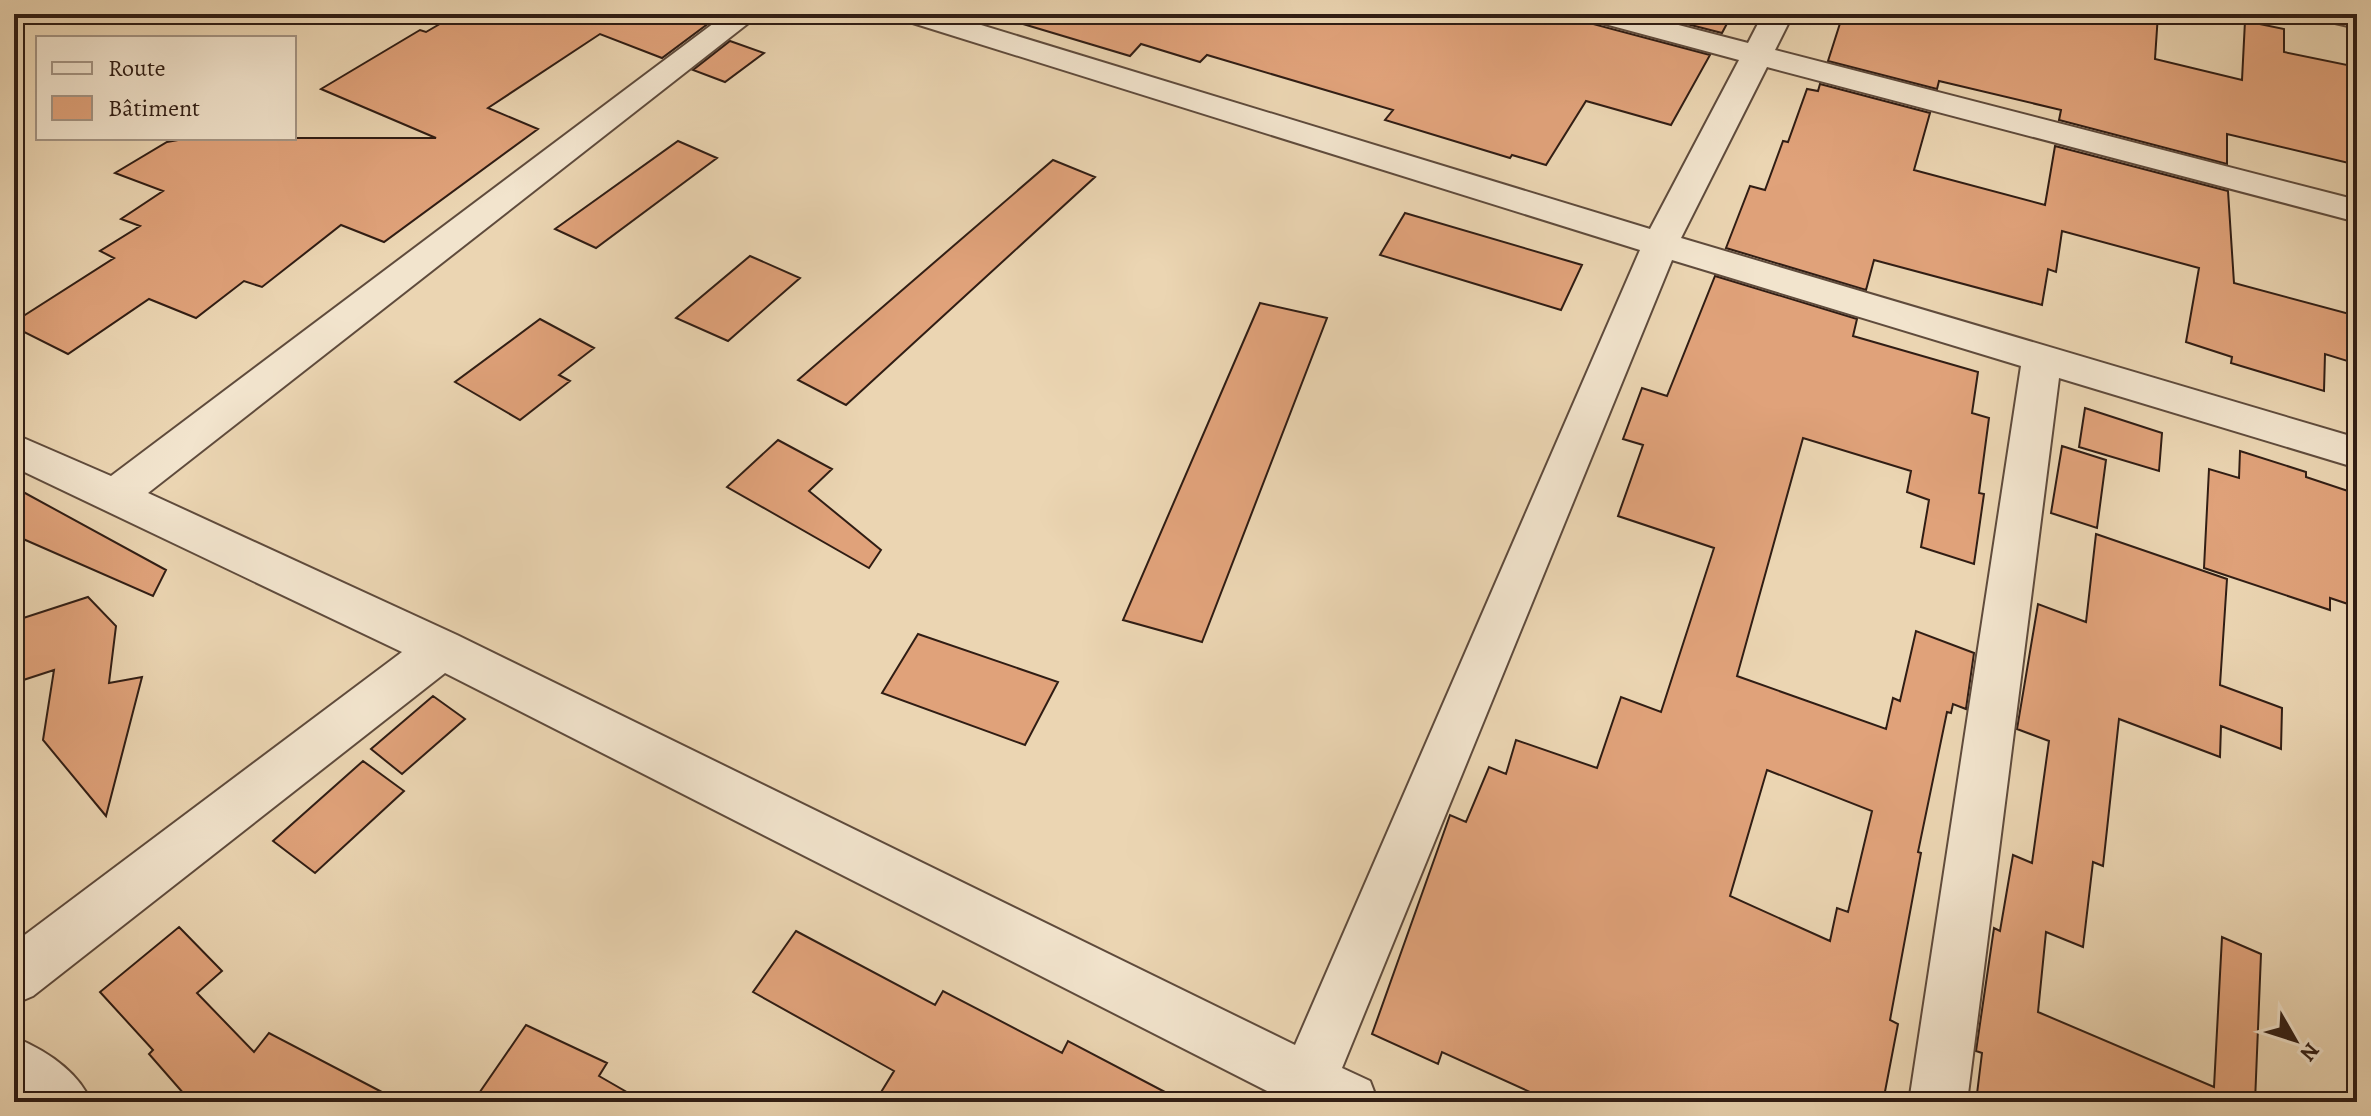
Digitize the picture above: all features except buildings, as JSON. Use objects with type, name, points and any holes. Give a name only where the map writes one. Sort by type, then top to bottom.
[{"type":"street","points":[[115,496],[745,14]]},
{"type":"street","points":[[914,14],[1660,244],[2357,453]]},
{"type":"street","points":[[1601,14],[2357,211]]},
{"type":"street","points":[[14,449],[441,649],[1322,1095],[1660,244],[1778,14]]},
{"type":"street","points":[[2333,14],[2357,19]]},
{"type":"street","points":[[1938,1102],[2042,359]]},
{"type":"street","points":[[14,977],[441,649]]},
{"type":"street","points":[[14,1066],[62,1102]]}]
